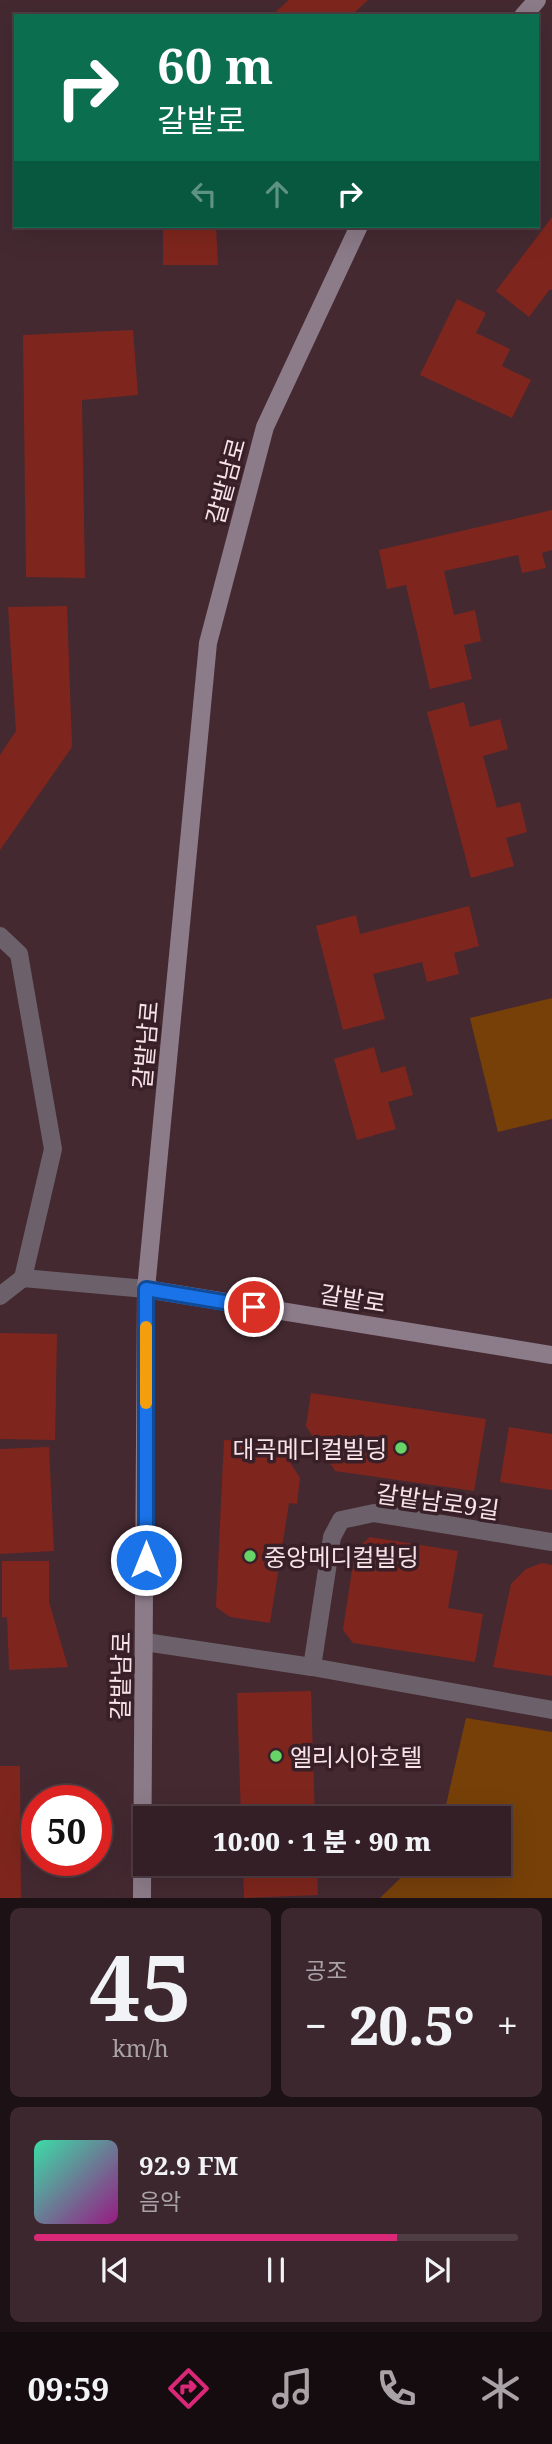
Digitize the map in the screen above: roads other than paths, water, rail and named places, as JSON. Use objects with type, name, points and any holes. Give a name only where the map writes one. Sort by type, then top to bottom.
[{"type":"main road","points":[[525,14],[537,0]]},
{"type":"main road","name":"갈밭남로","points":[[142,1898],[146,1289],[208,643],[264,427],[358,228]]},
{"type":"main road","name":"갈밭로","points":[[146,1289],[552,1354]]},
{"type":"street","points":[[0,936],[19,954],[53,1149],[23,1278],[0,1296]]},
{"type":"street","points":[[23,1278],[146,1289]]},
{"type":"street","name":"갈밭남로9길","points":[[312,1667],[332,1537],[341,1520],[374,1513],[552,1542]]},
{"type":"street","points":[[145,1642],[312,1667],[552,1710]]},
{"type":"place","name":"대곡메디컬빌딩","points":[[401,1448]]},
{"type":"place","name":"중앙메디컬빌딩","points":[[250,1556]]},
{"type":"place","name":"엘리시아호텔","points":[[276,1756]]}]
